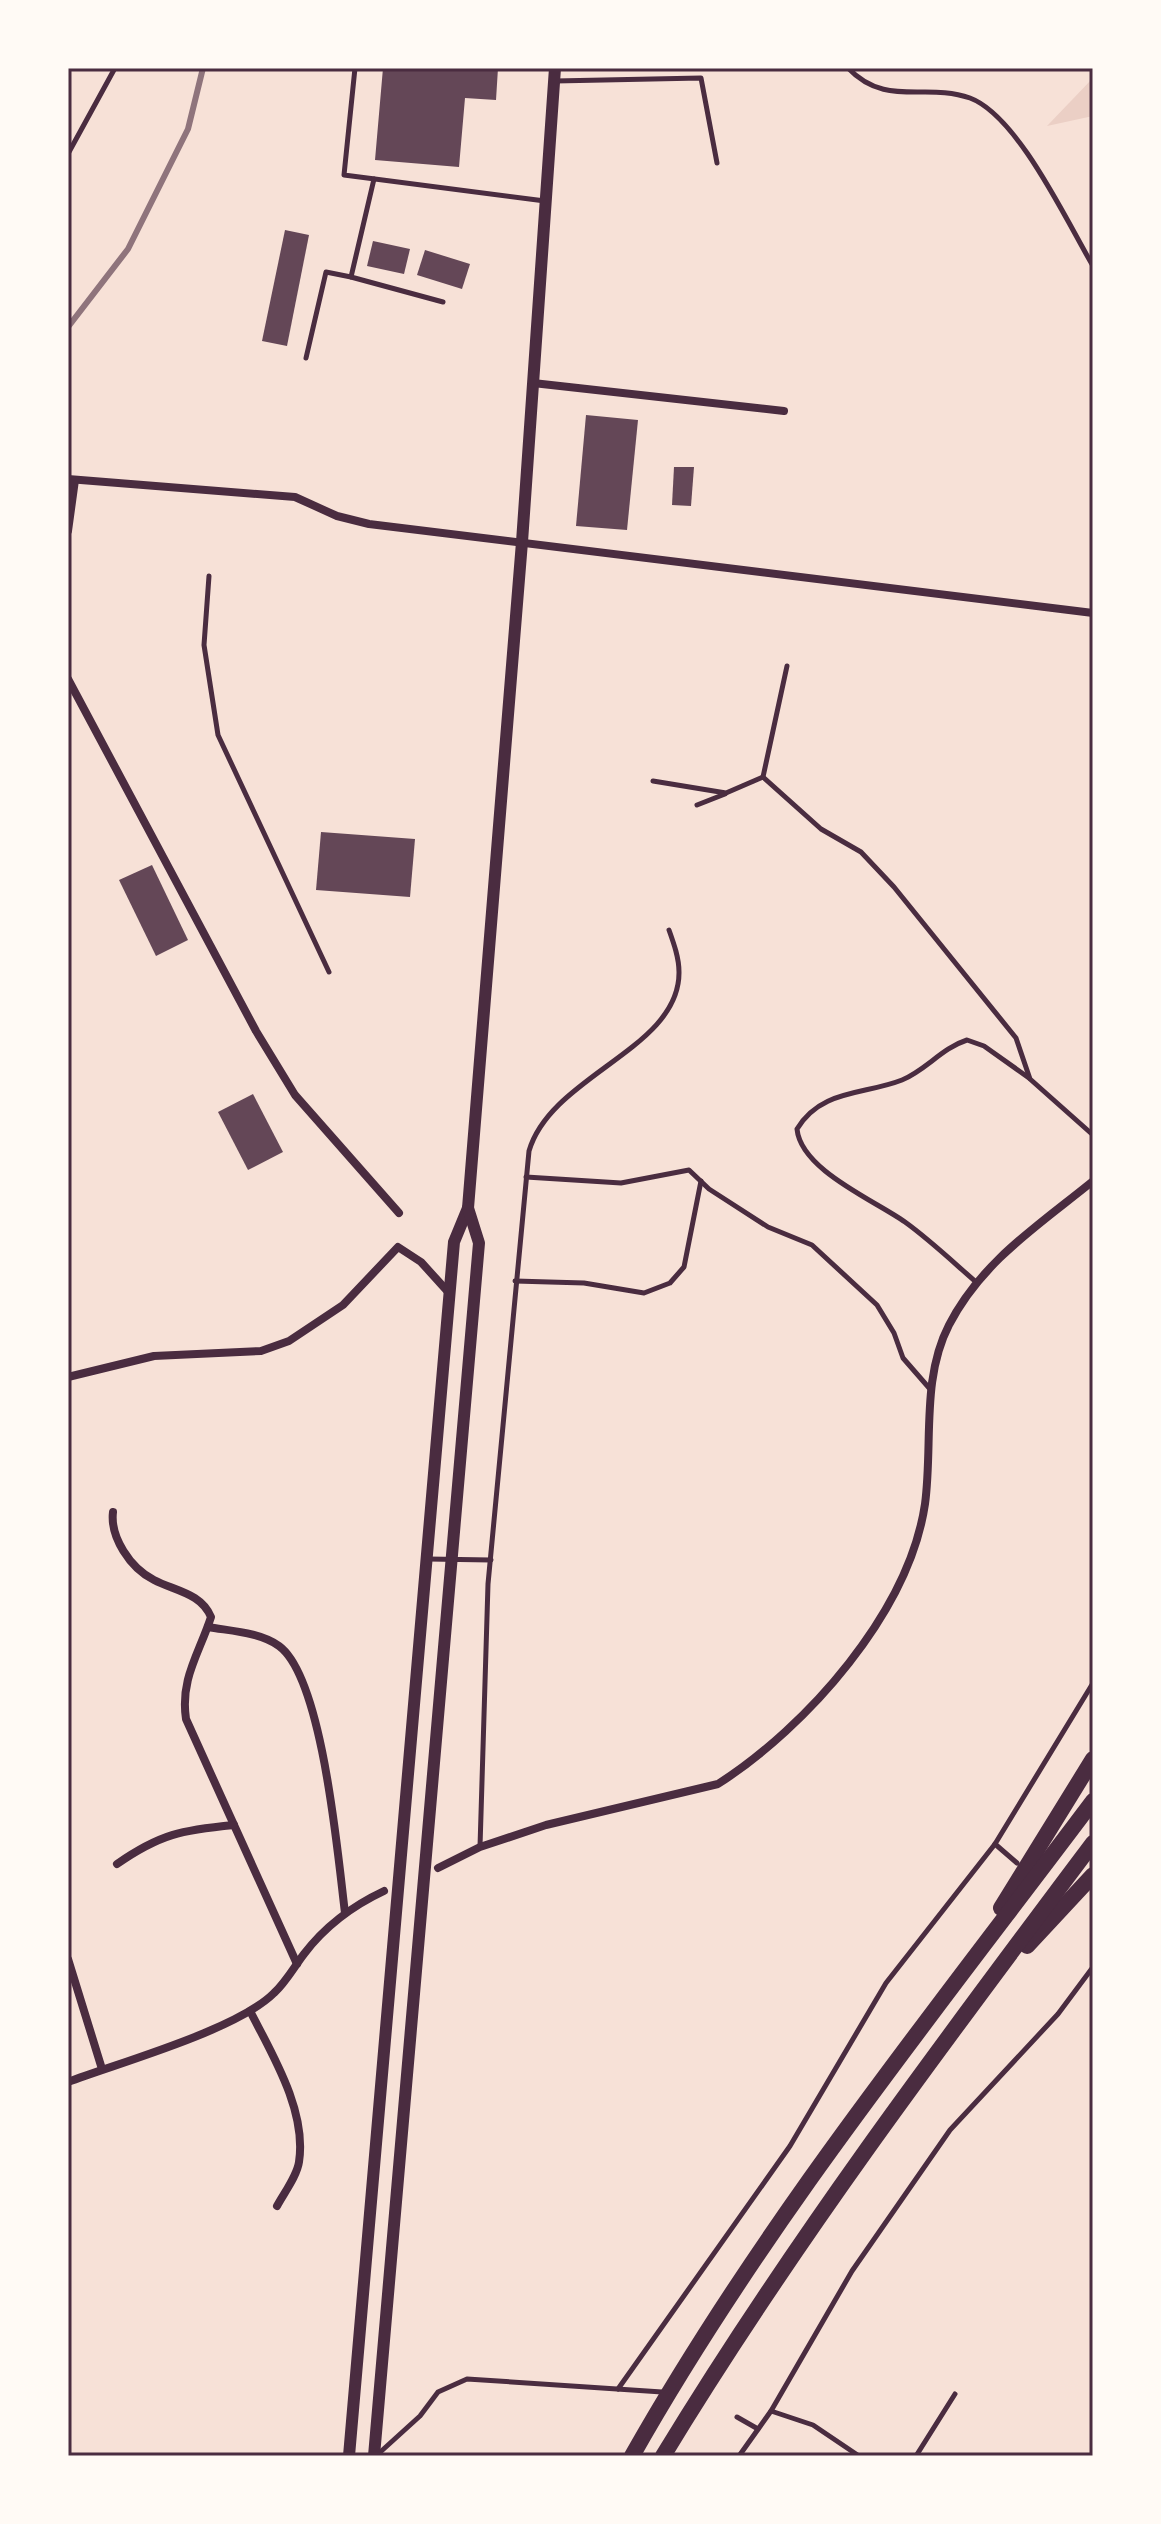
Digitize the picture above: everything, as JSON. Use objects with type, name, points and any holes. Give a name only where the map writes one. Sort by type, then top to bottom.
[{"type":"highway","points":[[946,1997],[1093,1759]]},
{"type":"highway","points":[[632,2456],[755,2260],[1093,1801]]},
{"type":"highway","points":[[663,2456],[721,2361],[800,2244],[966,2012],[1093,1843]]},
{"type":"highway","points":[[966,2012],[1093,1875]]},
{"type":"street","points":[[349,2456],[454,1242],[468,1208],[522,542],[555,75]]},
{"type":"street","points":[[533,383],[784,411]]},
{"type":"street","points":[[68,531],[72,479],[295,497],[337,516],[369,524],[1093,613]]},
{"type":"street","points":[[68,679],[256,1031],[295,1095],[399,1213]]},
{"type":"street","points":[[438,1868],[480,1847],[586,1813],[718,1784],[742,1768],[814,1707],[865,1638],[911,1558],[925,1503],[937,1352],[976,1282],[1018,1239],[1093,1181]]},
{"type":"street","points":[[375,2456],[479,1243],[468,1208]]},
{"type":"street","points":[[68,1377],[154,1356],[261,1351],[289,1341],[343,1305],[398,1247],[421,1262],[450,1294]]},
{"type":"street","points":[[113,1512],[111,1528],[134,1564],[151,1579],[199,1599],[211,1617],[189,1667],[183,1696],[186,1719],[297,1964]]},
{"type":"street","points":[[208,1627],[264,1638],[280,1646],[297,1671],[314,1719],[331,1794],[345,1913]]},
{"type":"street","points":[[117,1864],[148,1842],[183,1830],[234,1825]]},
{"type":"street","points":[[68,2082],[220,2026],[250,2011],[274,1993],[345,1913],[384,1891]]},
{"type":"street","points":[[68,1959],[102,2069]]},
{"type":"street","points":[[250,2011],[293,2108],[299,2137],[299,2164],[277,2206]]},
{"type":"lane","points":[[69,152],[115,68]]},
{"type":"lane","points":[[355,68],[344,175],[546,201]]},
{"type":"lane","points":[[848,68],[862,82],[892,93],[970,98],[993,112],[1018,138],[1093,266]]},
{"type":"lane","points":[[555,75],[701,78],[717,163]]},
{"type":"lane","points":[[351,277],[374,179]]},
{"type":"lane","points":[[306,358],[326,272],[443,302]]},
{"type":"lane","points":[[209,576],[204,645],[218,735],[329,972]]},
{"type":"lane","points":[[763,777],[787,666]]},
{"type":"lane","points":[[697,805],[763,777]]},
{"type":"lane","points":[[763,777],[821,829],[861,852],[894,887],[1016,1038],[1030,1079]]},
{"type":"lane","points":[[653,781],[726,793]]},
{"type":"lane","points":[[480,1847],[491,1560],[515,1281],[534,1133],[544,1117],[664,1017],[678,987],[679,972],[669,930]]},
{"type":"lane","points":[[976,1282],[905,1222],[845,1186],[802,1148],[797,1129],[817,1106],[838,1096],[903,1080],[967,1040],[984,1046],[1030,1079],[1093,1135]]},
{"type":"lane","points":[[526,1177],[621,1183],[689,1170],[768,1227],[812,1245],[877,1305],[894,1333],[903,1358],[932,1390]]},
{"type":"lane","points":[[515,1281],[584,1283],[644,1293],[670,1283],[684,1267],[701,1181]]},
{"type":"lane","points":[[427,1559],[491,1560]]},
{"type":"lane","points":[[618,2389],[760,2191],[886,1983],[995,1844],[1093,1683]]},
{"type":"lane","points":[[995,1844],[1017,1863]]},
{"type":"lane","points":[[739,2456],[771,2411],[852,2271],[950,2130],[1058,2014],[1093,1967]]},
{"type":"lane","points":[[375,2456],[420,2416],[438,2392],[467,2379],[662,2392]]},
{"type":"lane","points":[[916,2456],[955,2394]]},
{"type":"lane","points":[[771,2411],[813,2425],[859,2456]]},
{"type":"lane","points":[[737,2417],[758,2429]]},
{"type":"shaded area","points":[[1093,78],[1093,116],[1047,126]]},
{"type":"building","points":[[383,68],[498,68],[496,100],[465,98],[459,167],[375,160]]},
{"type":"building","points":[[285,230],[309,235],[287,346],[262,341]]},
{"type":"building","points":[[373,241],[410,249],[404,274],[367,266]]},
{"type":"building","points":[[425,250],[470,264],[462,289],[417,275]]},
{"type":"building","points":[[586,415],[638,420],[627,530],[576,526]]},
{"type":"building","points":[[674,467],[694,467],[691,506],[672,505]]},
{"type":"building","points":[[321,832],[415,839],[410,897],[316,890]]},
{"type":"building","points":[[152,865],[188,940],[156,956],[119,880]]},
{"type":"building","points":[[253,1094],[283,1152],[248,1170],[218,1112]]},
{"type":"railway","points":[[68,327],[128,249],[188,129],[203,68]]}]
